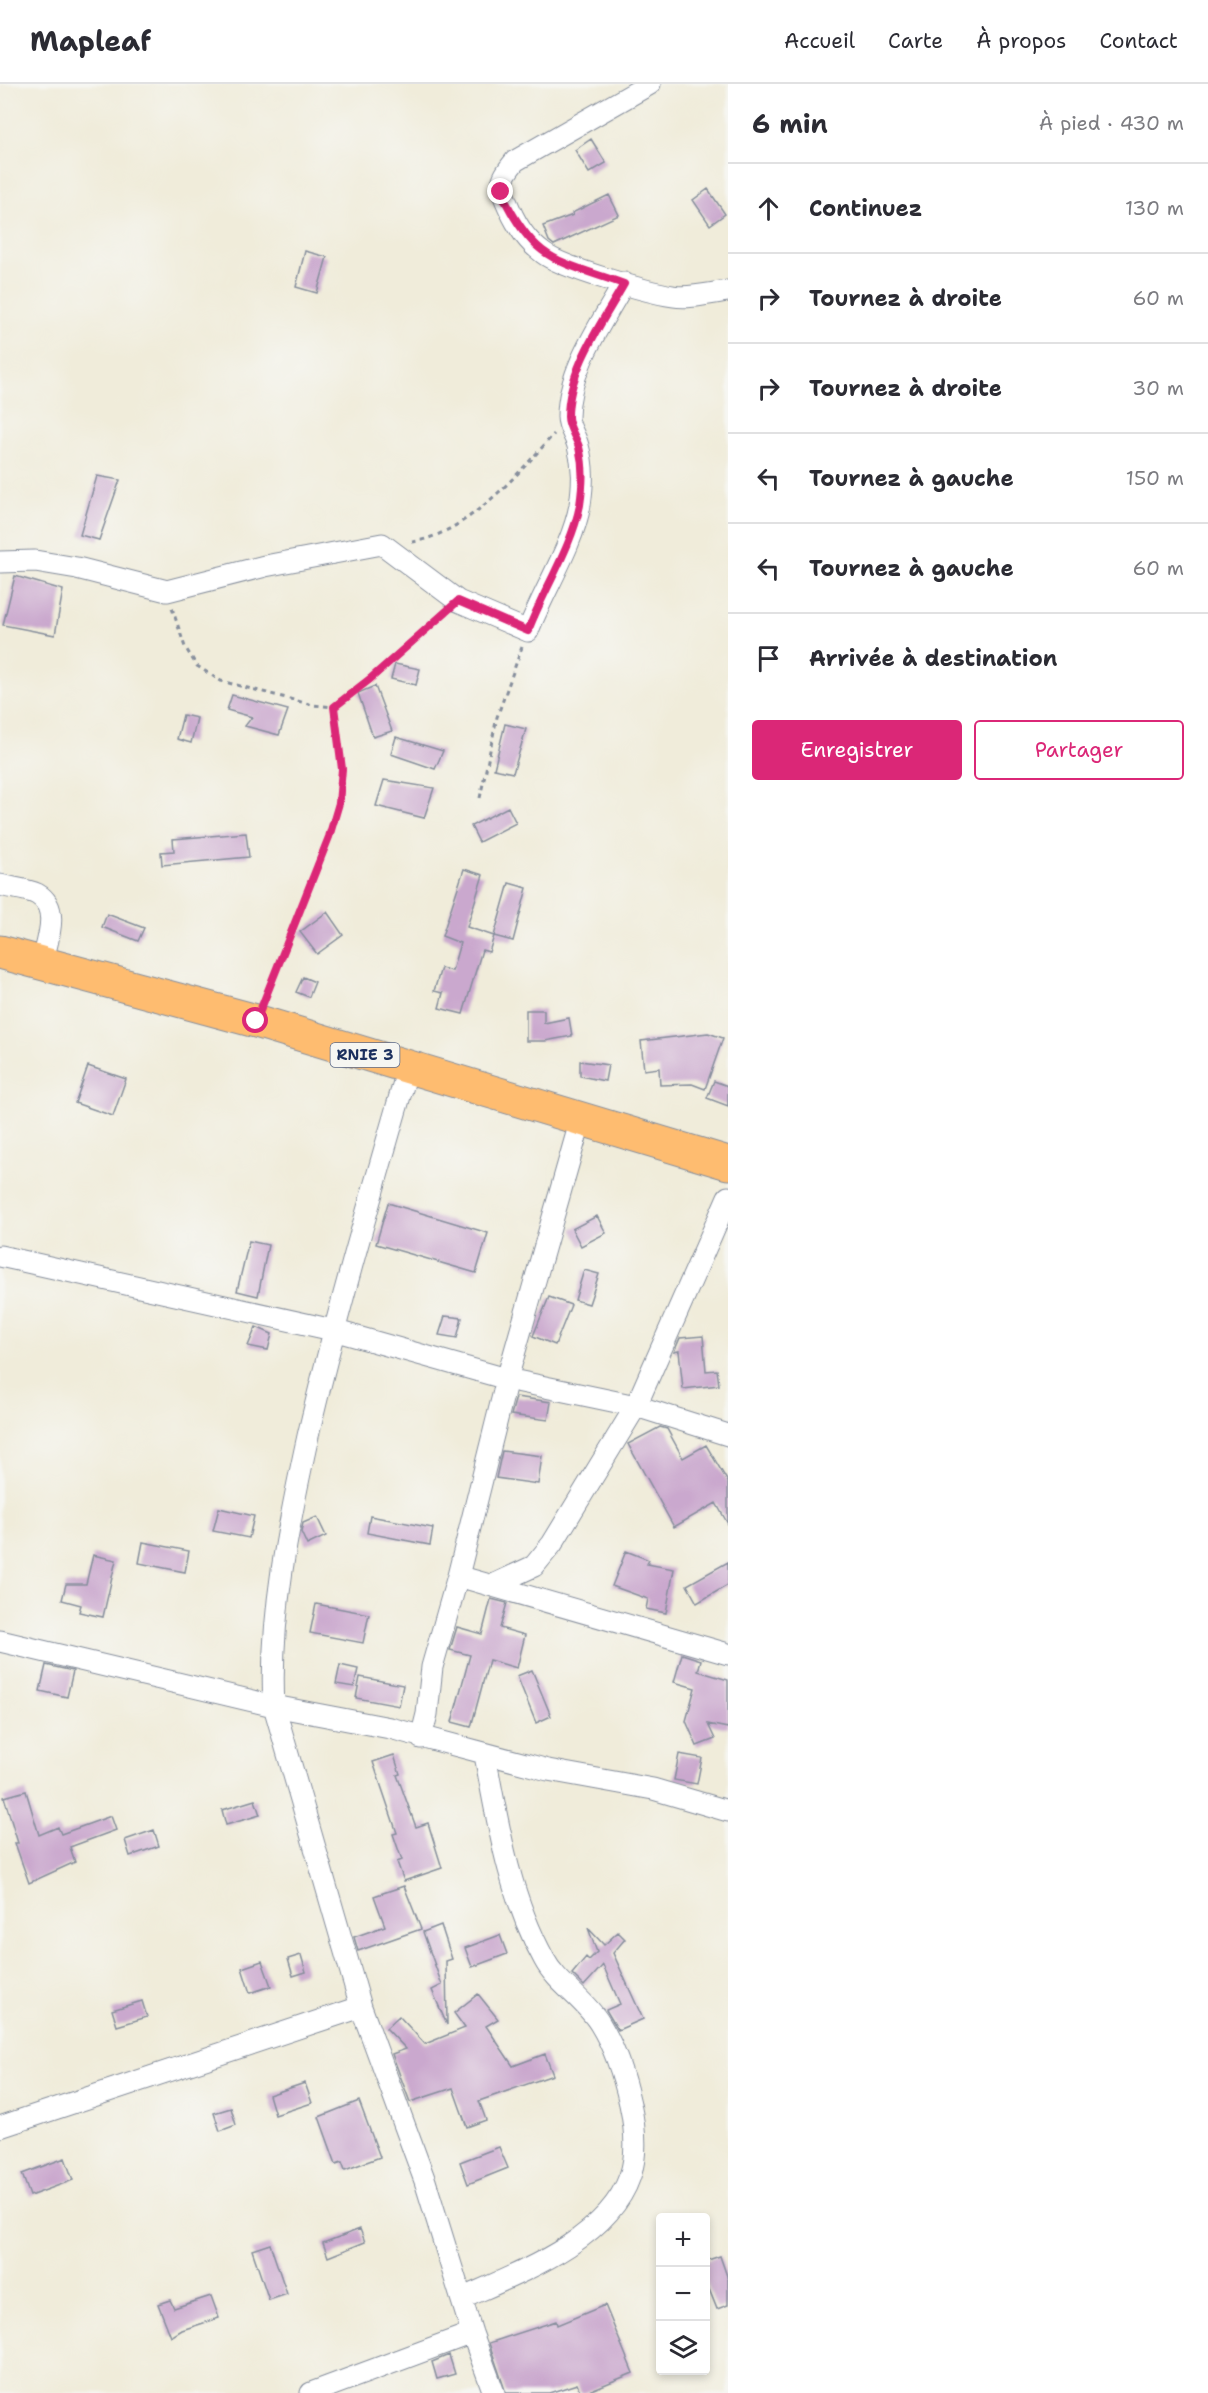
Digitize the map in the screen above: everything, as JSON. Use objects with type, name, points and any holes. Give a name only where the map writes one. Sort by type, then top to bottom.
[{"type":"highway","name":"RNIE 3","points":[[0,952],[256,1021],[728,1163]]},
{"type":"street","points":[[650,84],[515,161],[502,177],[501,192],[511,213],[530,242],[544,255],[624,284],[675,297],[728,291]]},
{"type":"street","points":[[0,562],[35,561],[66,566],[167,591],[265,566],[382,544],[458,601],[528,631],[570,537],[579,507],[584,472],[578,445],[568,419],[570,394],[588,347],[624,284]]},
{"type":"street","points":[[0,885],[37,894],[48,904],[51,919],[42,965]]},
{"type":"street","points":[[408,1068],[333,1330],[292,1507],[283,1561],[273,1680],[274,1706],[361,2007],[425,2181],[472,2333],[494,2393]]},
{"type":"street","points":[[421,1738],[427,1714],[432,1667],[458,1576],[507,1379],[581,1119]]},
{"type":"street","points":[[493,1585],[534,1566],[552,1544],[636,1406],[728,1197]]},
{"type":"street","points":[[0,1256],[333,1330],[507,1379],[636,1406],[728,1435]]},
{"type":"street","points":[[458,1576],[493,1585],[520,1596],[728,1654]]},
{"type":"street","points":[[0,1641],[274,1706],[390,1728],[548,1770],[653,1789],[728,1811]]},
{"type":"street","points":[[463,2298],[548,2258],[591,2230],[614,2205],[630,2175],[636,2131],[624,2075],[600,2023],[544,1960],[520,1905],[502,1847],[485,1755]]},
{"type":"street","points":[[0,2127],[361,2007]]},
{"type":"street","points":[[311,2393],[472,2333]]},
{"type":"path","points":[[382,544],[415,542],[448,530],[511,482],[568,419]]},
{"type":"path","points":[[167,591],[185,647],[197,666],[221,681],[313,705],[334,707],[370,679],[458,601]]},
{"type":"path","points":[[480,798],[496,717],[528,631]]},
{"type":"path","points":[[256,1021],[329,837],[339,803],[342,769],[334,707]]},
{"type":"building","points":[[591,139],[606,163],[589,173],[575,150]]},
{"type":"building","points":[[708,189],[725,214],[710,225],[693,200]]},
{"type":"building","points":[[609,195],[619,215],[554,245],[549,241],[543,226],[573,215],[572,213]]},
{"type":"building","points":[[305,251],[327,257],[317,293],[296,287]]},
{"type":"building","points":[[97,476],[120,480],[99,540],[80,535]]},
{"type":"building","points":[[15,576],[63,590],[55,635],[3,625]]},
{"type":"building","points":[[395,664],[420,669],[416,685],[391,679]]},
{"type":"building","points":[[375,686],[392,731],[373,737],[358,693]]},
{"type":"building","points":[[232,695],[288,710],[279,735],[245,726],[252,717],[227,710]]},
{"type":"building","points":[[183,715],[197,718],[191,743],[177,739]]},
{"type":"building","points":[[505,724],[526,729],[513,773],[494,769]]},
{"type":"building","points":[[396,737],[443,751],[435,769],[391,754]]},
{"type":"building","points":[[384,780],[434,788],[424,818],[376,806]]},
{"type":"building","points":[[508,807],[516,823],[479,842],[471,826]]},
{"type":"building","points":[[246,833],[249,857],[162,865],[161,852],[174,851],[173,839]]},
{"type":"building","points":[[464,869],[483,875],[467,927],[494,936],[489,952],[482,950],[463,1014],[439,1008],[443,993],[434,991],[441,968],[452,971],[460,943],[442,936]]},
{"type":"building","points":[[509,883],[527,888],[513,941],[494,936]]},
{"type":"building","points":[[327,912],[343,935],[317,954],[300,932]]},
{"type":"building","points":[[107,914],[144,928],[138,941],[102,927]]},
{"type":"building","points":[[303,977],[315,982],[309,997],[296,992]]},
{"type":"building","points":[[526,1010],[544,1010],[544,1023],[569,1018],[572,1036],[545,1041],[526,1041]]},
{"type":"building","points":[[708,1033],[723,1038],[705,1089],[692,1084],[660,1085],[659,1068],[644,1070],[641,1041]]},
{"type":"building","points":[[580,1061],[608,1065],[605,1081],[580,1076]]},
{"type":"building","points":[[88,1066],[126,1079],[113,1116],[75,1103]]},
{"type":"building","points":[[714,1081],[728,1086],[728,1106],[707,1098]]},
{"type":"building","points":[[388,1203],[488,1233],[476,1273],[376,1244]]},
{"type":"building","points":[[597,1216],[606,1233],[581,1246],[572,1229]]},
{"type":"building","points":[[249,1241],[268,1245],[258,1296],[237,1291]]},
{"type":"building","points":[[584,1270],[599,1274],[589,1304],[575,1300]]},
{"type":"building","points":[[549,1297],[571,1305],[555,1345],[533,1336]]},
{"type":"building","points":[[445,1316],[462,1318],[457,1338],[439,1335]]},
{"type":"building","points":[[256,1327],[272,1334],[268,1350],[248,1346]]},
{"type":"building","points":[[703,1336],[706,1371],[717,1370],[719,1385],[683,1389],[679,1351],[674,1352],[680,1338]]},
{"type":"building","points":[[516,1397],[551,1402],[548,1420],[511,1415]]},
{"type":"building","points":[[660,1427],[667,1429],[683,1458],[706,1445],[728,1482],[728,1524],[716,1503],[674,1527],[628,1444]]},
{"type":"building","points":[[502,1451],[542,1456],[538,1484],[496,1478]]},
{"type":"building","points":[[219,1508],[254,1516],[249,1538],[213,1531]]},
{"type":"building","points":[[370,1516],[433,1528],[430,1545],[367,1533]]},
{"type":"building","points":[[317,1517],[326,1536],[307,1545],[301,1532],[303,1523]]},
{"type":"building","points":[[143,1542],[189,1551],[185,1572],[139,1563]]},
{"type":"building","points":[[626,1551],[649,1560],[647,1564],[674,1569],[666,1613],[646,1609],[648,1599],[612,1586]]},
{"type":"building","points":[[93,1555],[116,1560],[103,1617],[79,1612],[81,1605],[62,1600],[66,1584],[86,1584]]},
{"type":"building","points":[[728,1562],[728,1585],[697,1603],[687,1585]]},
{"type":"building","points":[[491,1599],[507,1603],[500,1628],[525,1635],[517,1668],[489,1660],[471,1727],[452,1722],[470,1655],[450,1650],[457,1627],[482,1634]]},
{"type":"building","points":[[316,1604],[369,1614],[363,1643],[310,1633]]},
{"type":"building","points":[[682,1654],[701,1660],[698,1671],[728,1680],[728,1728],[708,1724],[715,1739],[697,1746],[686,1721],[695,1688],[674,1682]]},
{"type":"building","points":[[46,1665],[73,1671],[67,1697],[40,1691]]},
{"type":"building","points":[[340,1665],[358,1669],[354,1687],[336,1684]]},
{"type":"building","points":[[532,1670],[551,1716],[536,1723],[517,1676]]},
{"type":"building","points":[[360,1677],[403,1685],[399,1706],[356,1698]]},
{"type":"building","points":[[679,1754],[702,1758],[697,1784],[674,1780]]},
{"type":"building","points":[[394,1755],[400,1774],[397,1775],[416,1827],[428,1823],[442,1868],[404,1881],[397,1862],[402,1860],[393,1834],[397,1833],[373,1762]]},
{"type":"building","points":[[26,1791],[39,1835],[58,1827],[61,1834],[111,1816],[116,1830],[70,1847],[75,1862],[29,1883],[15,1843],[18,1843],[4,1797]]},
{"type":"building","points":[[255,1800],[260,1815],[226,1825],[222,1810]]},
{"type":"building","points":[[154,1830],[159,1846],[130,1856],[125,1840]]},
{"type":"building","points":[[404,1886],[421,1929],[358,1951],[354,1937],[385,1926],[374,1896]]},
{"type":"building","points":[[441,1925],[452,1959],[446,1961],[447,2025],[432,1990],[442,1985],[423,1932]]},
{"type":"building","points":[[588,1928],[604,1945],[618,1932],[625,1939],[613,1953],[643,2019],[618,2030],[606,2010],[620,2004],[603,1965],[584,1986],[572,1974],[586,1957],[589,1960],[597,1952]]},
{"type":"building","points":[[500,1935],[507,1954],[472,1967],[465,1948]]},
{"type":"building","points":[[301,1955],[306,1972],[293,1976],[288,1959]]},
{"type":"building","points":[[262,1961],[271,1986],[250,1993],[242,1968]]},
{"type":"building","points":[[478,1994],[498,2019],[486,2026],[513,2066],[545,2054],[553,2075],[479,2101],[486,2120],[467,2127],[453,2088],[410,2102],[392,2054],[406,2049],[386,2028],[399,2016],[425,2044],[465,2028],[454,2013]]},
{"type":"building","points":[[142,2001],[147,2017],[117,2026],[112,2010]]},
{"type":"building","points":[[305,2083],[312,2103],[275,2115],[269,2095]]},
{"type":"building","points":[[359,2101],[380,2157],[345,2170],[342,2162],[336,2164],[319,2117]]},
{"type":"building","points":[[231,2108],[236,2125],[220,2131],[214,2113]]},
{"type":"building","points":[[499,2147],[508,2168],[468,2184],[460,2162]]},
{"type":"building","points":[[65,2158],[73,2180],[30,2196],[22,2174]]},
{"type":"building","points":[[360,2229],[365,2242],[328,2257],[323,2243]]},
{"type":"building","points":[[270,2244],[287,2294],[269,2300],[252,2250]]},
{"type":"building","points":[[720,2256],[728,2279],[728,2305],[717,2309],[710,2292],[710,2259]]},
{"type":"building","points":[[211,2296],[219,2318],[182,2330],[171,2337],[158,2304],[170,2300],[174,2308]]},
{"type":"building","points":[[605,2305],[633,2373],[584,2393],[581,2393],[577,2384],[549,2393],[506,2393],[489,2343],[556,2321],[557,2325]]},
{"type":"building","points":[[449,2355],[455,2374],[437,2379],[432,2362]]},
{"type":"route","points":[[256,1021],[329,837],[339,803],[342,769],[334,707],[411,644],[458,601],[528,631],[570,537],[579,507],[584,472],[578,445],[568,419],[570,394],[588,347],[624,284],[544,255],[530,242],[511,213],[501,192]]}]
